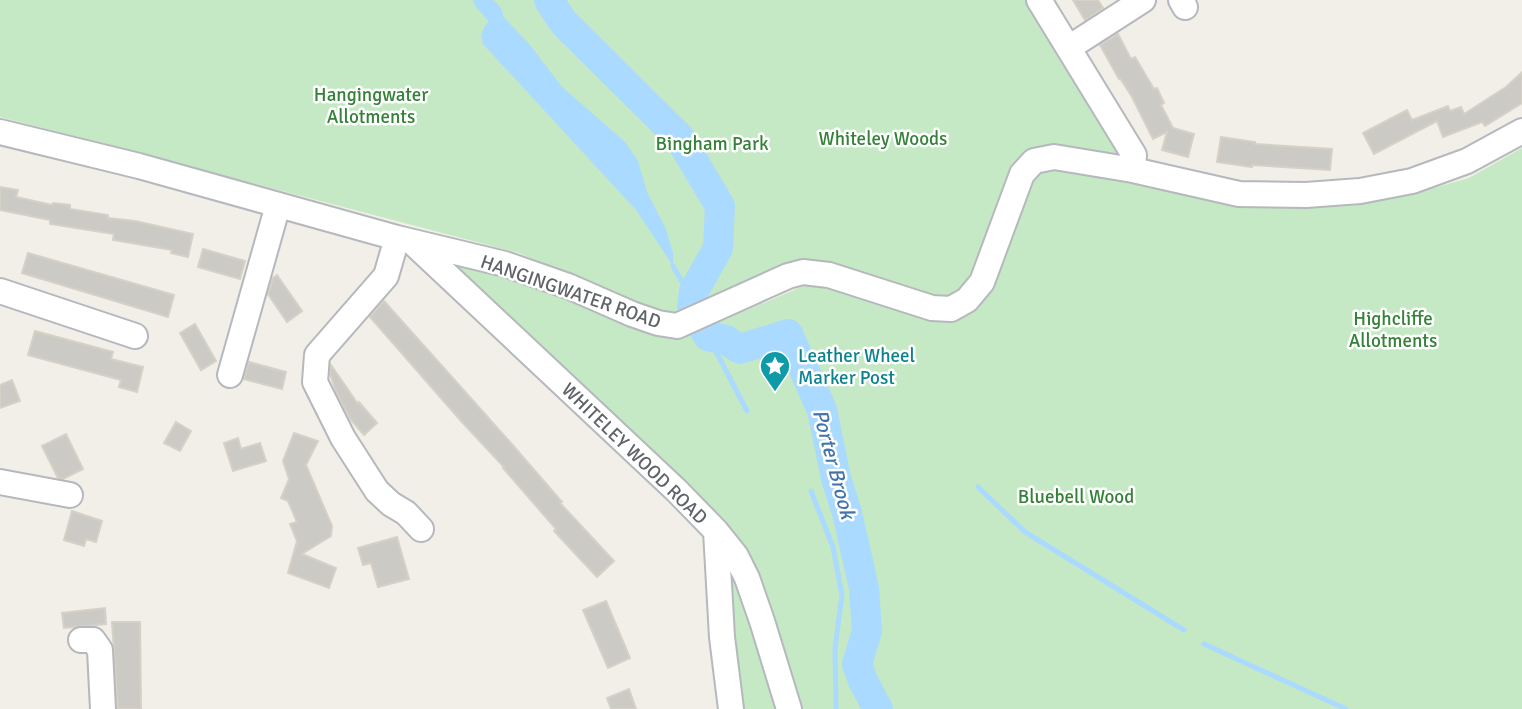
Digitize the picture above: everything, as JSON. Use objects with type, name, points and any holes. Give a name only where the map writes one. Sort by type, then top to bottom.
[{"type":"street","points":[[1039,0],[1134,155],[1133,170],[1238,194],[1307,195],[1360,191],[1412,181],[1467,161],[1522,131]]},
{"type":"street","points":[[1070,47],[1143,0]]},
{"type":"street","name":"HANGINGWATER ROAD","points":[[0,132],[505,264],[569,286],[632,314],[677,326],[788,276],[803,272],[829,275],[932,308],[951,309],[967,300],[982,282],[1022,174],[1034,161],[1054,157],[1133,170]]},
{"type":"street","points":[[230,375],[278,205]]},
{"type":"street","points":[[405,240],[386,275],[317,355],[315,382],[342,438],[377,491],[391,504],[407,513],[421,529]]},
{"type":"street","name":"WHITELEY WOOD ROAD","points":[[405,240],[667,482],[716,531],[736,556],[747,578],[789,709]]},
{"type":"street","points":[[0,290],[135,336]]},
{"type":"street","points":[[0,482],[70,495]]},
{"type":"street","points":[[716,531],[722,637],[732,709]]},
{"type":"street","points":[[81,640],[93,640],[100,650],[103,709]]},
{"type":"green space","name":"Bingham Park","points":[[0,0],[1025,0],[1124,157],[1054,147],[1025,152],[974,283],[942,301],[804,260],[693,308],[660,315],[519,253],[0,117]]},
{"type":"green space","name":"Bluebell Wood","points":[[1522,148],[1522,709],[798,709],[746,558],[707,503],[590,401],[532,338],[446,257],[542,287],[669,338],[703,329],[801,287],[825,283],[962,315],[989,294],[1031,176],[1045,167],[1288,207],[1350,206],[1409,195],[1469,178]]},
{"type":"green space","points":[[732,565],[781,709],[741,709],[726,567]]},
{"type":"water","points":[[497,10],[530,45],[562,87],[625,142],[638,161],[647,192],[666,229],[673,253],[673,266],[637,211],[483,44],[481,35]]},
{"type":"building","points":[[1073,0],[1098,0],[1103,8],[1085,20]]},
{"type":"building","points":[[1118,34],[1131,59],[1135,57],[1154,89],[1157,88],[1164,103],[1161,105],[1173,128],[1194,134],[1188,157],[1162,150],[1167,132],[1153,139],[1132,97],[1100,45]]},
{"type":"building","points":[[1522,72],[1522,103],[1485,126],[1482,122],[1443,137],[1437,121],[1374,154],[1363,133],[1407,110],[1412,120],[1448,106],[1450,111],[1461,107],[1464,114],[1506,87]]},
{"type":"building","points":[[1221,137],[1255,144],[1332,149],[1330,170],[1252,167],[1217,162]]},
{"type":"building","points":[[0,187],[18,190],[16,197],[52,205],[70,205],[70,209],[108,215],[108,218],[193,234],[188,257],[171,253],[172,250],[113,240],[114,234],[50,224],[50,220],[0,210]]},
{"type":"building","points":[[203,249],[245,261],[240,279],[198,267]]},
{"type":"building","points":[[28,253],[174,295],[168,317],[22,273]]},
{"type":"building","points":[[277,275],[302,311],[287,322],[268,294],[273,278]]},
{"type":"building","points":[[384,301],[614,561],[597,577],[554,531],[556,529],[504,467],[370,317]]},
{"type":"building","points":[[195,324],[216,361],[201,370],[180,333]]},
{"type":"building","points":[[35,331],[113,352],[111,359],[143,367],[137,392],[119,387],[121,380],[28,355]]},
{"type":"building","points":[[249,362],[286,372],[282,389],[244,379]]},
{"type":"building","points":[[331,365],[358,404],[359,402],[377,423],[364,435],[351,420],[336,391],[330,374]]},
{"type":"building","points":[[12,380],[20,401],[0,408],[0,385]]},
{"type":"building","points":[[176,422],[191,431],[180,451],[164,443]]},
{"type":"building","points":[[294,433],[318,441],[306,465],[332,526],[331,536],[302,554],[336,568],[329,588],[288,573],[297,541],[290,524],[297,522],[288,501],[281,498],[289,479],[283,461]]},
{"type":"building","points":[[66,434],[83,469],[63,479],[58,478],[42,446]]},
{"type":"building","points":[[238,438],[241,449],[260,443],[266,461],[233,471],[224,443]]},
{"type":"building","points":[[72,511],[102,521],[96,542],[86,539],[84,546],[64,540]]},
{"type":"building","points":[[397,537],[409,579],[378,587],[371,563],[363,565],[358,548]]},
{"type":"building","points":[[606,601],[630,658],[608,668],[583,610]]},
{"type":"building","points":[[105,608],[106,624],[64,628],[62,613]]},
{"type":"building","points":[[112,622],[140,622],[141,709],[118,709]]},
{"type":"building","points":[[629,689],[636,709],[611,709],[607,698]]},
{"type":"waterway","points":[[482,0],[494,14]]},
{"type":"waterway","name":"Porter Brook","points":[[549,0],[563,22],[679,137],[720,206],[718,248],[694,291],[692,307],[708,336],[726,340],[740,349],[788,334],[822,410],[836,478],[847,513],[864,588],[867,631],[857,664],[878,709]]},
{"type":"waterway","points":[[673,266],[692,299]]},
{"type":"waterway","points":[[705,271],[703,299],[707,307]]},
{"type":"waterway","points":[[714,318],[726,340]]},
{"type":"waterway","points":[[708,336],[747,411]]},
{"type":"waterway","points":[[978,487],[1025,532],[1184,630]]},
{"type":"waterway","points":[[811,491],[833,547],[842,595],[835,648],[836,709]]},
{"type":"waterway","points":[[1204,644],[1346,709]]},
{"type":"place","name":"Leather Wheel Marker Post","points":[[775,393]]},
{"type":"park label","name":"Hangingwater Allotments","points":[[371,105]]},
{"type":"park label","name":"Whiteley Woods","points":[[883,138]]},
{"type":"park label","name":"Highcliffe Allotments","points":[[1393,329]]}]
